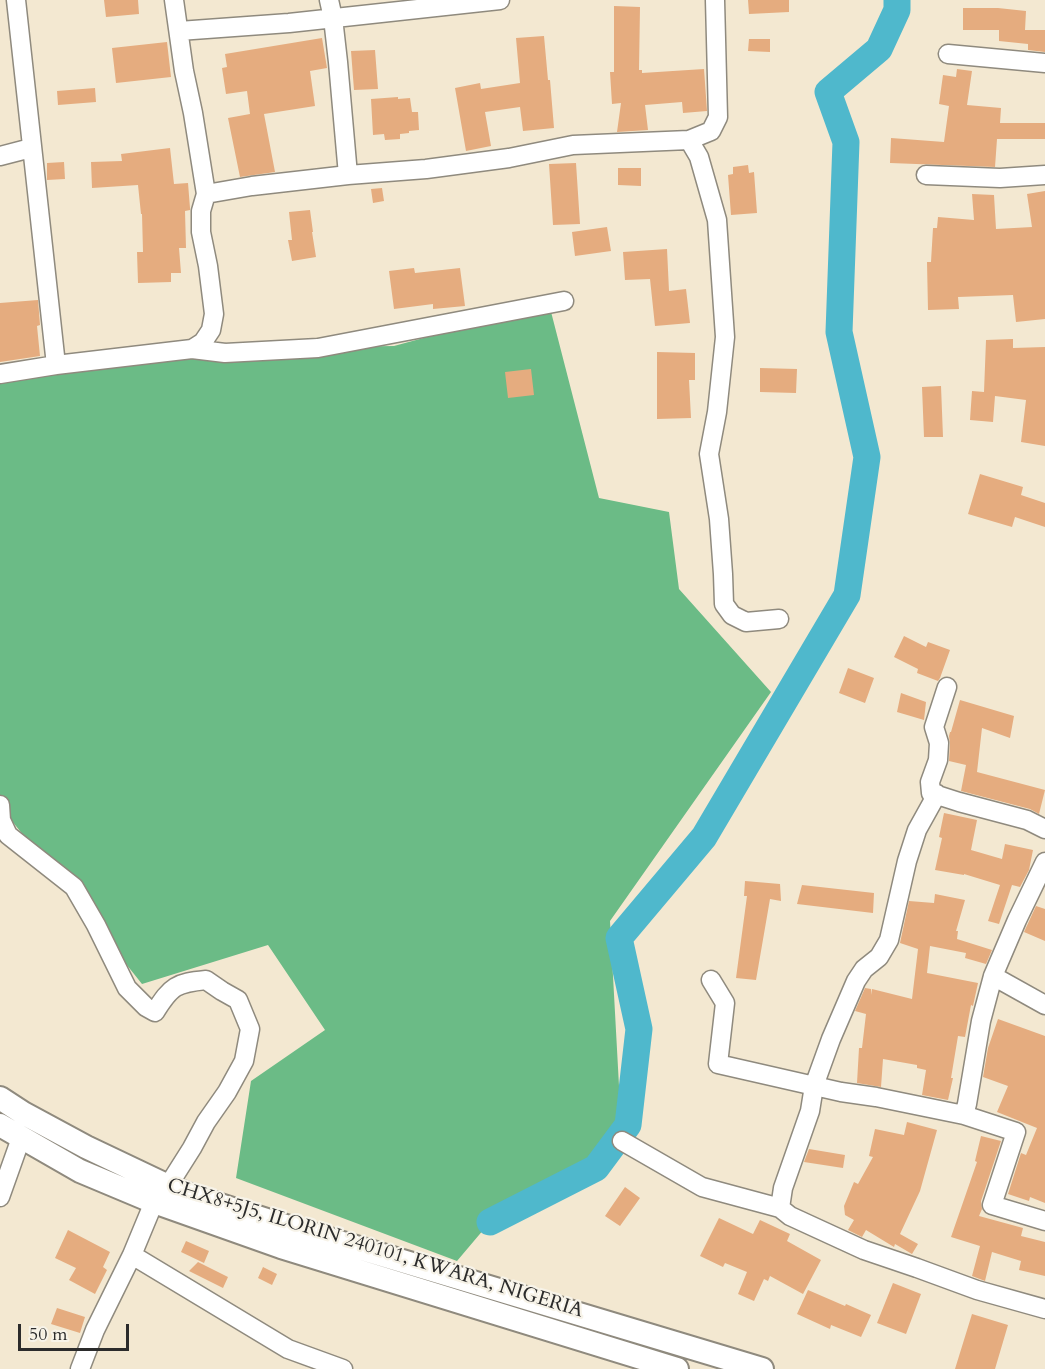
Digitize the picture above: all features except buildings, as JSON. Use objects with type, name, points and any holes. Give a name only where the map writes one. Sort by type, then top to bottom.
[{"type":"main road","name":"CHX8+5J5, ILORIN 240101, KWARA, NIGERIA","points":[[0,1098],[86,1147],[161,1194],[195,1197],[762,1369]]},
{"type":"main road","name":"CHX8+5J5, ILORIN 240101, KWARA, NIGERIA","points":[[0,1125],[80,1171],[161,1194],[281,1247],[677,1369]]},
{"type":"street","points":[[16,0],[56,365]]},
{"type":"street","points":[[174,0],[206,194],[201,211],[201,232],[214,314],[211,330],[203,342],[192,349]]},
{"type":"street","points":[[329,0],[333,18],[348,175]]},
{"type":"street","points":[[179,31],[289,23],[500,0]]},
{"type":"street","points":[[206,194],[252,186],[426,169],[509,158],[573,145],[689,140],[711,131],[718,117],[715,0]]},
{"type":"street","points":[[948,54],[1045,63]]},
{"type":"street","points":[[689,140],[699,157],[717,219],[718,231],[725,337],[717,412],[709,454],[719,519],[724,604],[732,615],[746,622],[779,619]]},
{"type":"street","points":[[0,156],[31,148]]},
{"type":"street","points":[[926,175],[1000,178],[1045,175]]},
{"type":"street","points":[[0,374],[192,349],[225,353],[318,348],[564,301]]},
{"type":"street","points":[[947,687],[934,727],[939,743],[938,760],[930,782],[931,793],[1027,820],[1045,829]]},
{"type":"street","points":[[780,1208],[783,1188],[810,1112],[814,1086],[831,1039],[856,981],[864,969],[879,957],[889,940],[907,861],[917,830],[937,794]]},
{"type":"street","points":[[0,805],[1,820],[8,835],[74,887],[127,988],[147,1007],[155,1012],[167,993],[185,982],[206,980],[238,1000],[250,1029],[244,1061],[227,1092],[161,1194],[95,1330],[80,1369]]},
{"type":"street","points":[[964,1115],[981,1021],[993,975],[1045,862]]},
{"type":"street","points":[[993,975],[1045,1005]]},
{"type":"street","points":[[711,980],[725,1002],[718,1064],[841,1092],[964,1115],[1016,1132],[992,1206],[1045,1221]]},
{"type":"street","points":[[0,1197],[21,1138]]},
{"type":"street","points":[[622,1141],[702,1187],[780,1208],[789,1216],[864,1251],[977,1290],[1045,1309]]},
{"type":"street","points":[[132,1255],[288,1348],[343,1369]]},
{"type":"green space","points":[[549,304],[599,498],[669,512],[679,589],[771,692],[610,921],[622,1141],[490,1222],[457,1261],[236,1178],[251,1081],[325,1030],[268,945],[142,984],[0,806],[0,375],[192,349],[394,346]]},
{"type":"waterway","points":[[490,1222],[596,1168],[628,1125],[639,1029],[619,938],[704,837],[847,595],[867,457],[839,332],[846,142],[828,92],[879,49],[897,10],[897,0]]}]
